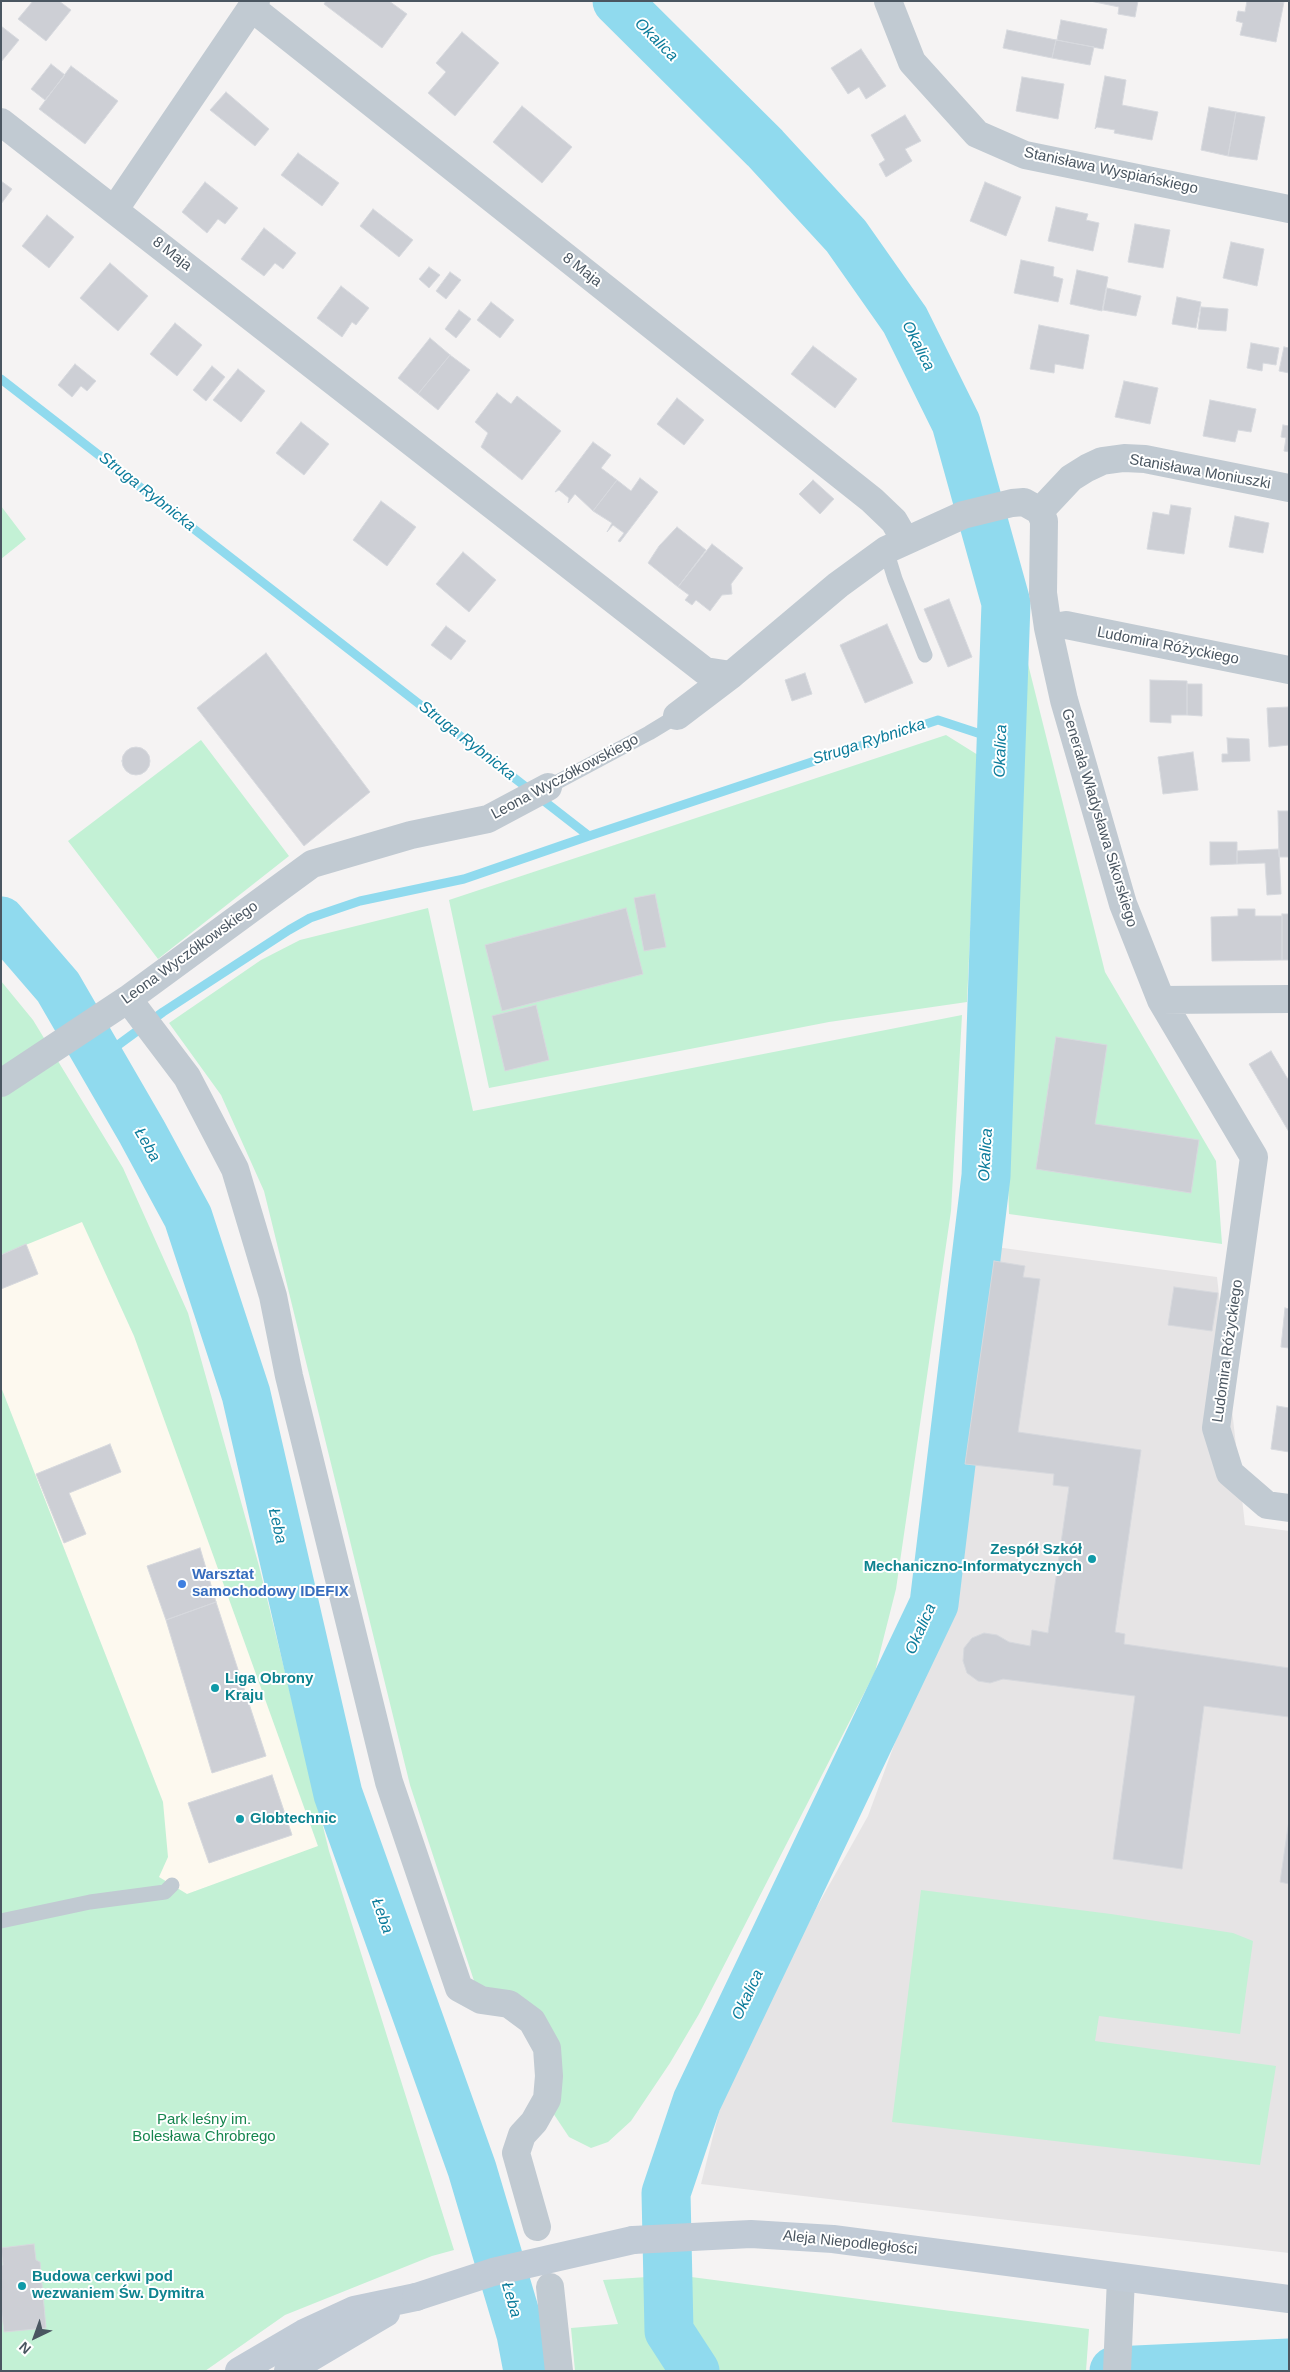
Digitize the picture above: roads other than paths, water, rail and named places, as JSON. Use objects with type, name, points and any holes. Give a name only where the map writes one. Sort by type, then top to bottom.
[{"type":"main road","name":"Aleja Niepodległości","points":[[239,2371],[304,2333],[354,2310],[416,2296],[493,2272],[634,2240],[750,2234],[833,2238],[1289,2299]]},
{"type":"main road","name":"Aleja Niepodległości","points":[[288,2371],[416,2296]]},
{"type":"street","name":"Stanisława Wyspiańskiego","points":[[888,1],[912,62],[977,134],[1025,155],[1289,208]]},
{"type":"street","name":"8 Maja","points":[[115,209],[254,4],[872,500],[894,522],[896,545]]},
{"type":"street","name":"8 Maja","points":[[1,122],[706,671],[731,675]]},
{"type":"street","name":"Stanisława Moniuszki","points":[[1040,511],[1071,478],[1102,461],[1124,458],[1145,460],[1289,488]]},
{"type":"street","name":"Leona Wyczółkowskiego","points":[[677,716],[731,675],[838,585],[896,545],[963,515],[998,506],[1024,502],[1040,511]]},
{"type":"street","name":"Generała Władysława Sikorskiego","points":[[1040,511],[1044,520],[1044,593],[1048,628],[1064,700],[1123,904],[1161,1000],[1254,1157]]},
{"type":"street","name":"Ludomira Różyckiego","points":[[1048,628],[1066,625],[1289,670]]},
{"type":"street","name":"Leona Wyczółkowskiego","points":[[1,1083],[42,1056],[140,1016],[312,864],[410,835],[488,819],[548,787]]},
{"type":"street","points":[[1161,1000],[1289,999]]},
{"type":"street","points":[[140,1016],[187,1077],[235,1169],[273,1296],[289,1376],[388,1782],[459,1988],[481,2000],[509,2004],[532,2021],[547,2048],[549,2076],[546,2099],[534,2122],[522,2135],[516,2153],[537,2227]]},
{"type":"street","name":"Ludomira Różyckiego","points":[[1254,1157],[1216,1428],[1230,1473],[1267,1505],[1289,1508]]},
{"type":"street","points":[[1117,2371],[1121,2278]]},
{"type":"street","points":[[550,2287],[559,2371]]},
{"type":"lane","points":[[896,545],[895,579],[925,655]]},
{"type":"lane","name":"Leona Wyczółkowskiego","points":[[548,787],[677,716]]},
{"type":"lane","points":[[1,1920],[90,1902],[165,1892],[172,1885]]},
{"type":"waterway","name":"Okalica","points":[[617,1],[765,148],[846,236],[905,320],[956,423],[1006,603],[986,1176],[934,1604],[697,2101],[666,2193],[669,2331],[695,2371]]},
{"type":"waterway","name":"Struga Rybnicka","points":[[1,379],[589,836],[938,720],[1002,741]]},
{"type":"waterway","points":[[99,1059],[163,1012],[310,918],[360,901],[464,879],[589,836]]},
{"type":"waterway","name":"Łeba","points":[[1,921],[58,987],[142,1132],[188,1217],[246,1394],[338,1794],[472,2169],[521,2334],[528,2371]]},
{"type":"waterway","name":"Okalica","points":[[1114,2371],[1289,2363]]},
{"type":"place","name":"Zespół Szkół Mechaniczno-Informatycznych","points":[[1092,1559]]},
{"type":"place","name":"Warsztat samochodowy IDEFIX","points":[[182,1584]]},
{"type":"place","name":"Liga Obrony Kraju","points":[[215,1688]]},
{"type":"place","name":"Globtechnic","points":[[240,1819]]},
{"type":"place","name":"Budowa cerkwi pod wezwaniem Św. Dymitra","points":[[22,2286]]},
{"type":"park label","name":"Park leśny im. Bolesława Chrobrego","points":[[204,2128]]}]
